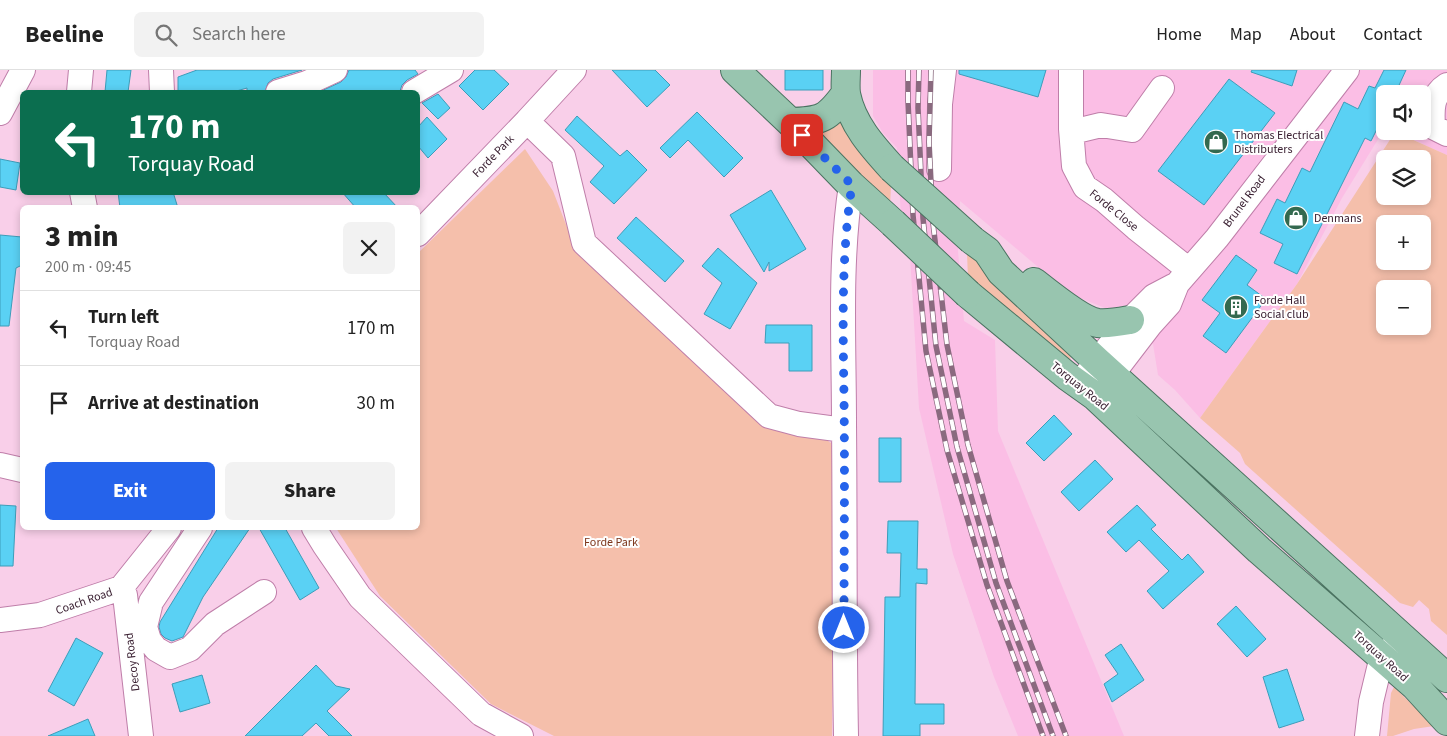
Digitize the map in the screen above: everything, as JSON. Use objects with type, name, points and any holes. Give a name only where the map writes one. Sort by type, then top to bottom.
[{"type":"main road","name":"Torquay Road","points":[[735,70],[852,185],[968,294],[1067,376],[1087,390],[1259,550],[1415,686],[1447,721]]},
{"type":"main road","points":[[790,122],[815,121],[833,112],[846,81]]},
{"type":"main road","points":[[846,81],[854,118],[869,142],[892,168],[979,245],[1000,272],[1447,678]]},
{"type":"main road","points":[[979,245],[1014,265],[1052,297],[1085,318],[1096,323],[1130,320]]},
{"type":"street","points":[[0,113],[23,70]]},
{"type":"street","points":[[79,90],[81,70]]},
{"type":"street","points":[[160,70],[162,90]]},
{"type":"street","points":[[285,90],[308,83],[335,70]]},
{"type":"street","points":[[417,90],[451,70]]},
{"type":"street","name":"Forde Park","points":[[420,232],[574,70]]},
{"type":"street","points":[[939,169],[940,104],[944,70]]},
{"type":"street","name":"Forde Close","points":[[1071,70],[1074,166],[1085,187],[1104,200],[1136,228],[1183,277]]},
{"type":"street","name":"Brunel Road","points":[[1087,390],[1105,368],[1169,304],[1183,277],[1217,238],[1347,70]]},
{"type":"street","points":[[1447,85],[1435,96],[1432,112],[1433,128],[1447,134]]},
{"type":"street","points":[[1072,132],[1100,126],[1132,130],[1162,88]]},
{"type":"street","points":[[527,121],[563,156],[584,243],[769,416],[799,424],[844,430]]},
{"type":"street","points":[[846,736],[842,338],[847,215],[852,185]]},
{"type":"street","name":"Brunel Road","points":[[1105,368],[1130,320],[1154,296],[1183,277]]},
{"type":"street","points":[[0,465],[20,470]]},
{"type":"street","name":"Coach Road","points":[[0,620],[40,615],[121,588],[167,530]]},
{"type":"street","points":[[199,530],[152,602],[145,627],[149,640],[156,649],[170,657],[190,649],[215,624],[264,592]]},
{"type":"street","points":[[315,530],[324,546],[360,597],[481,714],[521,736]]},
{"type":"street","name":"Decoy Road","points":[[121,588],[125,595],[143,734]]},
{"type":"street","points":[[1368,736],[1371,702],[1382,656],[1403,638]]},
{"type":"shaded area","points":[[873,70],[1447,70],[1447,155],[1414,140],[1431,140],[1431,85],[1376,85],[1376,140],[1378,140],[1342,198],[1297,284],[1200,418],[1175,390],[1158,375],[1153,344],[1117,311],[1070,294],[960,201],[958,251],[964,321],[995,340],[998,431],[1124,736],[1018,736],[994,677],[953,554],[919,408],[910,255],[901,217],[897,148],[883,133],[873,116]]},
{"type":"green space","points":[[840,113],[886,181],[891,185],[890,208],[808,129]]},
{"type":"green space","points":[[1390,140],[1413,140],[1447,155],[1447,635],[1431,621],[1429,609],[1419,600],[1413,607],[1400,603],[1245,464],[1240,453],[1200,418],[1297,284],[1376,161],[1376,205],[1431,205],[1431,150],[1383,150]]},
{"type":"green space","name":"Forde Park","points":[[525,149],[553,191],[574,245],[753,409],[824,433],[829,442],[832,443],[834,450],[832,736],[554,736],[491,704],[380,596],[337,530],[420,530],[420,251]]},
{"type":"green space","points":[[967,253],[973,259],[975,257],[1071,349],[1070,365],[968,278]]},
{"type":"green space","points":[[1394,687],[1434,726],[1387,736],[1391,693]]},
{"type":"building","points":[[107,70],[131,70],[128,90],[105,90]]},
{"type":"building","points":[[197,70],[302,70],[273,79],[268,83],[266,90],[247,90],[247,88],[240,90],[178,90],[178,77]]},
{"type":"building","points":[[349,70],[415,70],[418,74],[407,80],[400,90],[323,90],[341,82]]},
{"type":"building","points":[[475,70],[494,70],[509,84],[483,110],[459,86]]},
{"type":"building","points":[[612,70],[655,70],[670,85],[647,107]]},
{"type":"building","points":[[785,70],[823,70],[823,90],[785,90]]},
{"type":"building","points":[[959,70],[1046,70],[1038,97],[959,74]]},
{"type":"building","points":[[1252,70],[1297,70],[1292,86],[1251,72]]},
{"type":"building","name":"Denmans","points":[[1384,70],[1406,70],[1399,85],[1376,85]]},
{"type":"building","name":"Thomas Electrical Distributers","points":[[1229,79],[1275,113],[1204,205],[1158,171]]},
{"type":"building","name":"Denmans","points":[[1369,86],[1375,88],[1376,86],[1376,131],[1371,141],[1365,138],[1297,274],[1274,263],[1283,244],[1260,233],[1277,199],[1285,203],[1302,168],[1310,172],[1344,102],[1358,109]]},
{"type":"building","points":[[438,94],[450,108],[438,119],[422,103]]},
{"type":"building","points":[[697,112],[743,158],[724,177],[688,140],[670,158],[660,148]]},
{"type":"building","points":[[577,116],[620,156],[627,150],[647,170],[614,204],[590,182],[604,166],[565,130]]},
{"type":"building","points":[[427,117],[447,139],[428,158],[420,148],[420,125]]},
{"type":"building","points":[[0,159],[20,163],[16,190],[0,187]]},
{"type":"building","points":[[771,190],[806,249],[769,271],[769,262],[764,272],[730,215]]},
{"type":"building","points":[[118,195],[174,195],[177,205],[120,205]]},
{"type":"building","points":[[345,195],[386,195],[395,205],[353,205]]},
{"type":"building","points":[[636,217],[684,261],[665,282],[617,238]]},
{"type":"building","points":[[0,235],[20,237],[20,266],[16,268],[9,326],[0,326]]},
{"type":"building","points":[[718,248],[757,283],[730,329],[704,314],[722,283],[702,266]]},
{"type":"building","name":"Forde Hall Social club","points":[[1236,255],[1257,270],[1247,285],[1266,299],[1226,353],[1203,336],[1220,313],[1202,300]]},
{"type":"building","points":[[766,325],[812,325],[812,371],[789,371],[789,343],[765,343]]},
{"type":"building","points":[[1054,415],[1072,434],[1044,461],[1026,443]]},
{"type":"building","points":[[879,438],[901,438],[901,482],[879,482]]},
{"type":"building","points":[[1095,460],[1113,479],[1079,511],[1061,492]]},
{"type":"building","points":[[0,505],[16,506],[13,566],[0,566]]},
{"type":"building","points":[[1137,505],[1156,525],[1151,529],[1182,560],[1188,554],[1204,572],[1163,609],[1147,591],[1169,571],[1139,540],[1126,552],[1107,532]]},
{"type":"building","points":[[888,521],[918,521],[917,569],[927,569],[927,584],[916,583],[915,704],[944,704],[944,724],[920,724],[920,736],[883,736],[885,597],[900,597],[901,553],[887,553]]},
{"type":"building","points":[[217,530],[249,530],[203,597],[183,637],[172,641],[165,638],[161,634],[160,622]]},
{"type":"building","points":[[260,530],[286,530],[319,588],[300,600]]},
{"type":"building","points":[[1236,606],[1266,639],[1247,657],[1217,624]]},
{"type":"building","points":[[76,638],[103,653],[74,706],[48,691]]},
{"type":"building","points":[[1121,644],[1144,680],[1112,702],[1104,684],[1118,674],[1105,655]]},
{"type":"building","points":[[316,665],[336,686],[350,689],[327,711],[352,736],[329,736],[316,723],[302,736],[245,736]]},
{"type":"building","points":[[1287,669],[1304,720],[1279,728],[1263,677]]},
{"type":"building","points":[[202,675],[210,703],[180,712],[172,684]]},
{"type":"building","points":[[88,719],[95,736],[48,736]]},
{"type":"railway","points":[[908,70],[913,215],[926,351],[947,450],[987,585],[1043,736]]},
{"type":"railway","points":[[919,70],[918,108],[923,218],[936,346],[957,447],[996,583],[1053,736]]},
{"type":"railway","points":[[931,70],[929,142],[933,223],[947,345],[968,445],[1007,581],[1066,736]]},
{"type":"place","name":"Thomas Electrical Distributers","points":[[1216,142]]},
{"type":"place","name":"Denmans","points":[[1296,218]]},
{"type":"place","name":"Forde Hall Social club","points":[[1236,307]]},
{"type":"route","points":[[802,135],[852,185],[847,215],[842,338],[844,395],[844,628]]}]
